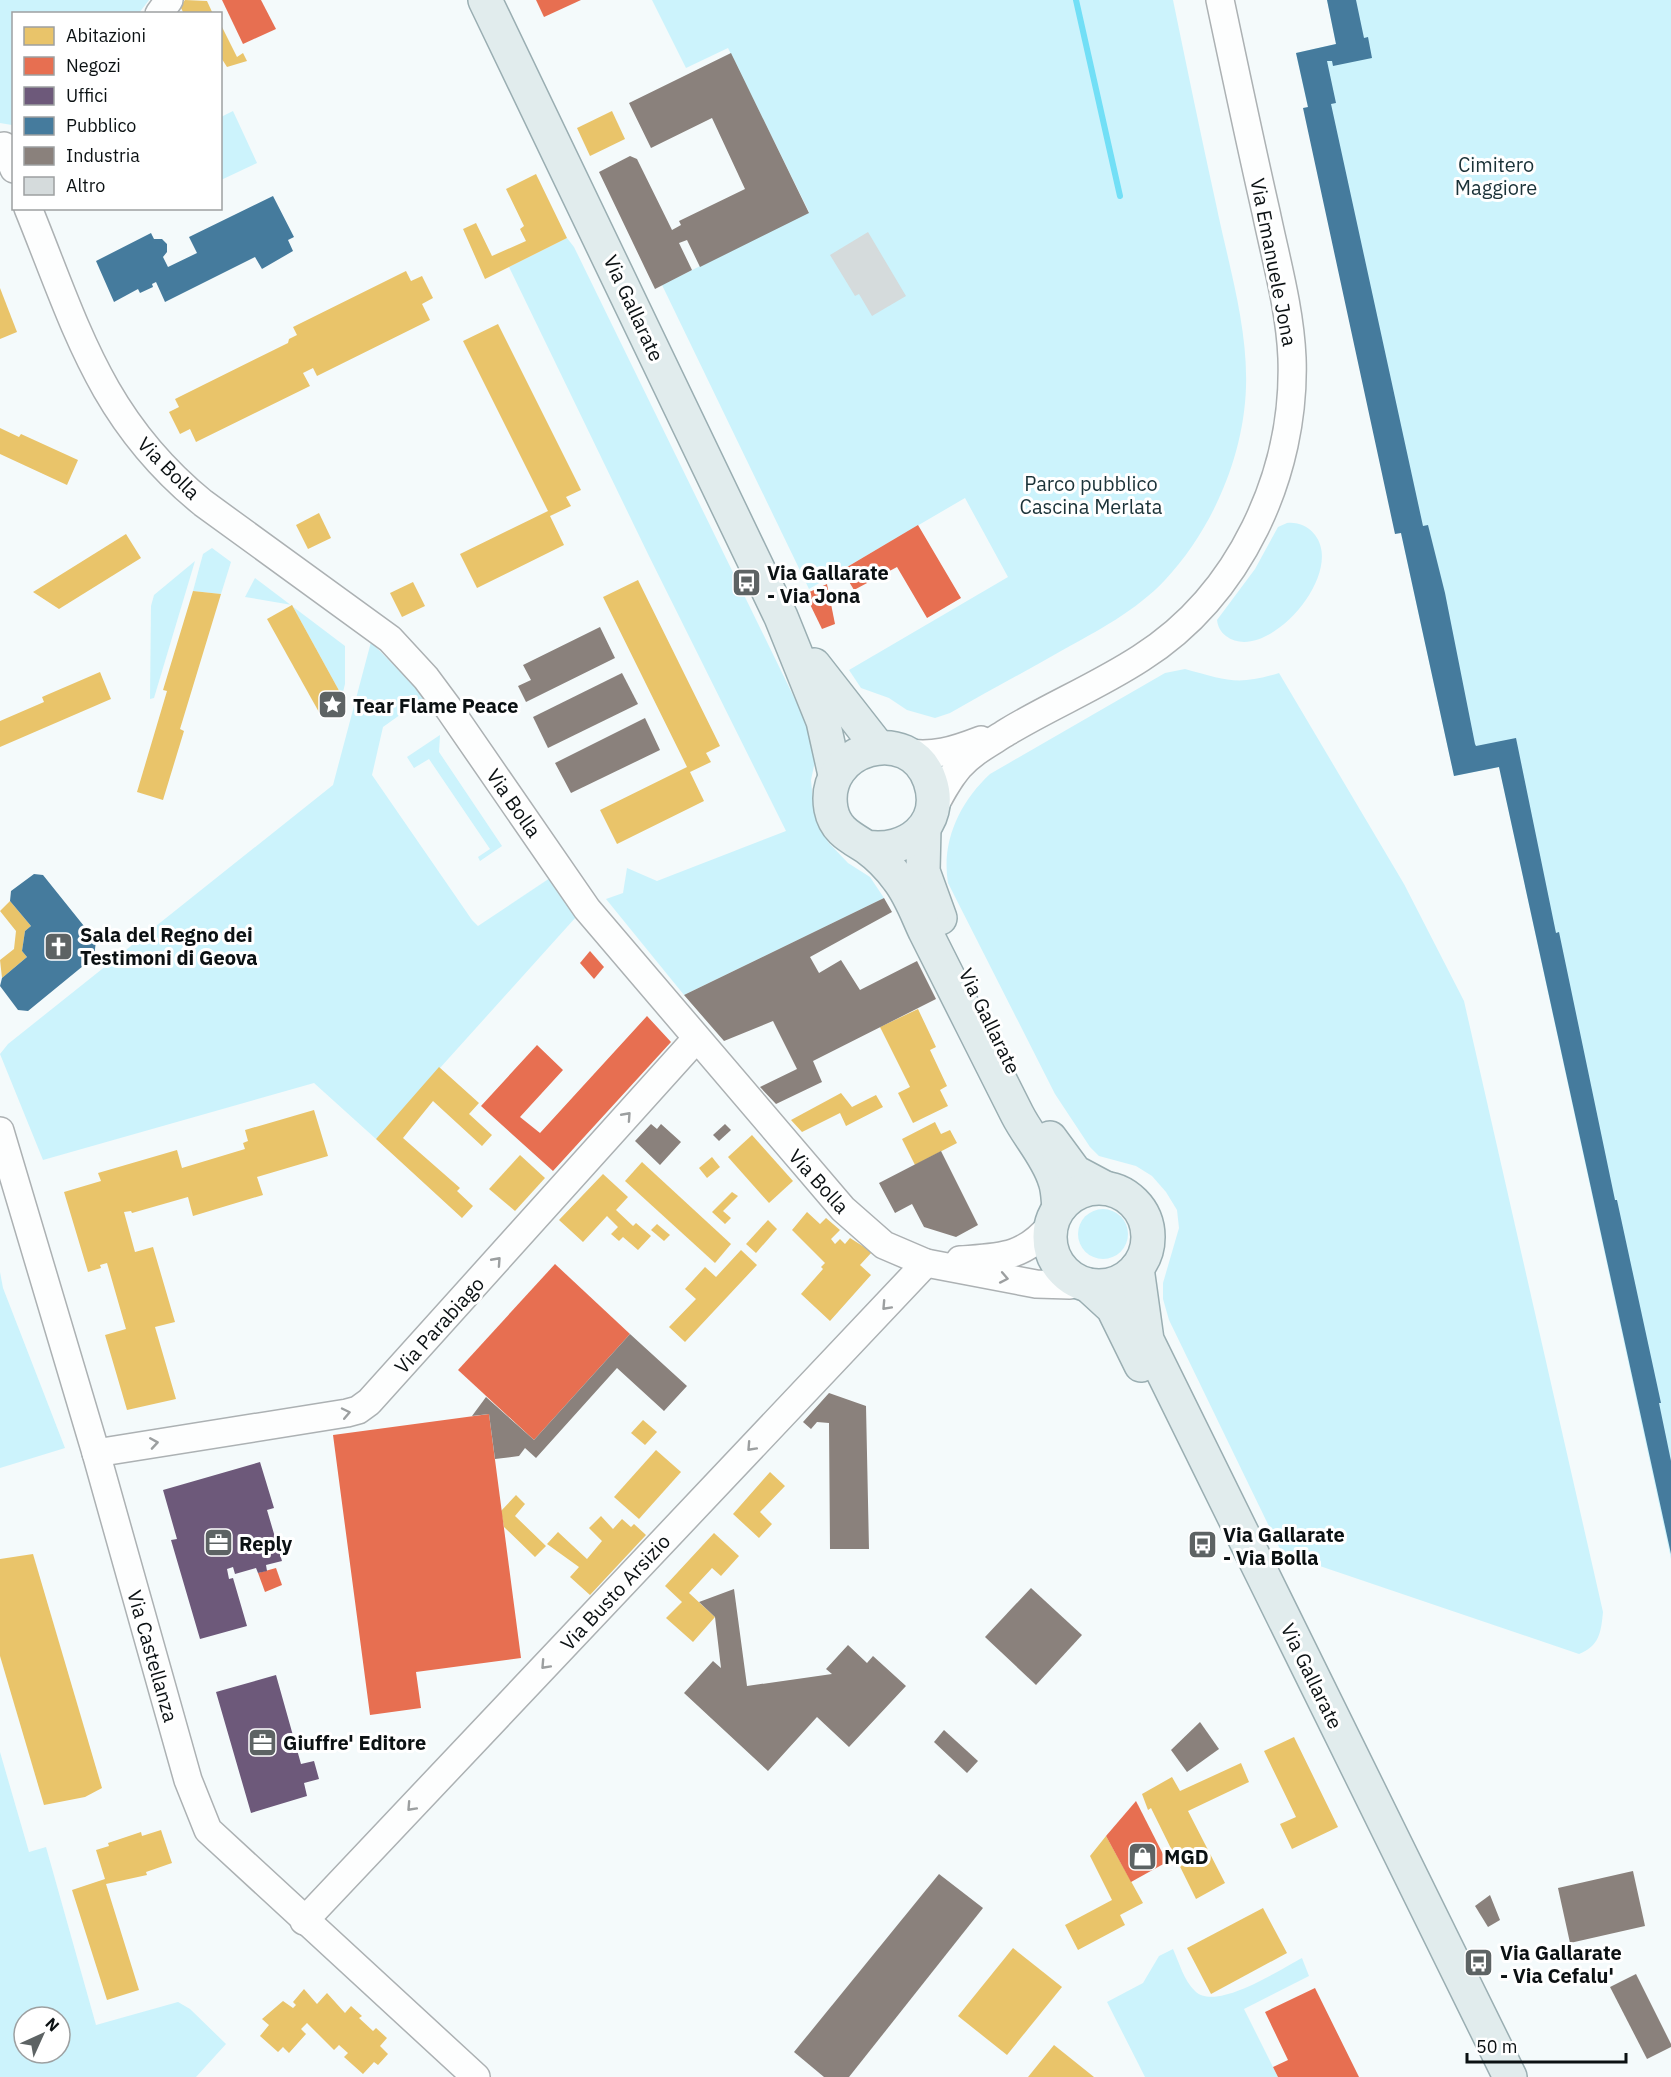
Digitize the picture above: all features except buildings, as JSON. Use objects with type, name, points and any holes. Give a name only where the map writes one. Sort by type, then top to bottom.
[{"type":"main road","name":"Via Gallarate","points":[[485,0],[781,617],[823,721],[835,775],[830,792],[831,810],[838,826],[850,839],[866,847],[901,882],[1019,1117],[1055,1180],[1055,1216],[1050,1244],[1055,1260],[1065,1273],[1084,1284],[1113,1308],[1488,2077]]},
{"type":"main road","name":"Via Gallarate","points":[[781,617],[844,706],[891,750],[922,767],[930,781],[933,797],[927,821],[923,871],[930,898],[1035,1116],[1075,1172],[1129,1198],[1145,1219],[1148,1245],[1137,1268],[1147,1340],[1510,2077]]},
{"type":"main road","points":[[835,775],[854,756],[891,750]]},
{"type":"main road","points":[[866,847],[882,850],[898,847],[912,839],[927,821]]},
{"type":"main road","points":[[1055,1216],[1079,1192],[1105,1188]]},
{"type":"main road","points":[[1084,1284],[1115,1284],[1137,1268]]},
{"type":"street","name":"Via Emanuele Jona","points":[[927,821],[959,767],[984,746],[1142,657],[1191,617],[1209,598],[1241,553],[1256,525],[1276,476],[1289,420],[1292,388],[1288,321],[1220,0]]},
{"type":"street","name":"Via Bolla","points":[[29,210],[88,359],[127,424],[175,479],[390,639],[403,652],[449,709],[579,898],[696,1039],[843,1209],[884,1245],[926,1263],[1036,1284],[1084,1284]]},
{"type":"street","name":"Via Emanuele Jona","points":[[891,750],[926,755],[951,751],[1016,727]]},
{"type":"street","name":"Via Parabiago","points":[[96,1453],[347,1413],[369,1402],[696,1039]]},
{"type":"street","name":"Via Castellanza","points":[[0,1131],[96,1453],[188,1780],[208,1830],[304,1921],[476,2077]]},
{"type":"street","name":"Via Bolla","points":[[926,1263],[1011,1256],[1038,1242],[1055,1216]]},
{"type":"street","name":"Via Busto Arsizio","points":[[304,1921],[926,1263]]},
{"type":"green space","points":[[0,0],[149,0],[140,12],[12,12],[12,125],[0,123]]},
{"type":"green space","name":"Parco pubblico Cascina Merlata","points":[[652,0],[1173,0],[1241,318],[1246,387],[1244,413],[1232,465],[1211,515],[1182,560],[1142,601],[1116,620],[1088,636],[950,713],[935,718],[907,710],[889,698],[861,688],[849,670],[1008,577],[965,498],[809,589],[662,285],[809,212],[728,48],[686,68]]},
{"type":"green space","name":"Cimitero Maggiore","points":[[1327,0],[1671,0],[1671,1559],[1499,767],[1454,776],[1296,53],[1336,44]]},
{"type":"green space","points":[[233,111],[257,163],[222,180],[222,116]]},
{"type":"green space","points":[[567,238],[574,247],[808,726],[817,752],[811,780],[813,801],[828,842],[848,863],[870,877],[884,898],[684,995],[606,899],[623,893],[627,868],[657,881],[786,831],[509,267]]},
{"type":"green space","points":[[1287,523],[1299,524],[1309,529],[1315,535],[1322,552],[1320,572],[1311,592],[1297,612],[1279,628],[1261,638],[1242,642],[1226,636],[1217,620],[1255,569],[1278,527]]},
{"type":"green space","points":[[212,548],[231,562],[221,594],[193,591],[203,554]]},
{"type":"green space","points":[[195,561],[154,698],[150,699],[151,606],[154,595]]},
{"type":"green space","points":[[255,578],[290,605],[245,597]]},
{"type":"green space","points":[[293,607],[345,646],[345,684],[342,696]]},
{"type":"green space","points":[[371,642],[425,697],[383,727],[372,775],[472,920],[478,926],[550,878],[576,917],[376,1139],[314,1083],[43,1160],[0,1054],[8,1044],[333,785]]},
{"type":"green space","points":[[1185,669],[1232,680],[1252,679],[1279,673],[1404,884],[1464,1001],[1603,1612],[1598,1638],[1591,1647],[1579,1654],[1308,1562],[1280,1549],[1169,1320],[1163,1299],[1163,1283],[1179,1228],[1177,1210],[1166,1192],[1152,1176],[1136,1166],[1099,1156],[1090,1147],[1055,1094],[948,883],[947,852],[955,823],[970,797],[990,774],[1165,673]]},
{"type":"green space","points":[[440,735],[439,752],[502,846],[480,861],[478,857],[490,849],[429,759],[414,768],[407,757]]},
{"type":"green space","points":[[1098,1209],[1108,1209],[1121,1216],[1128,1229],[1128,1239],[1121,1252],[1108,1259],[1098,1259],[1089,1255],[1082,1248],[1078,1239],[1078,1229],[1082,1220],[1089,1213]]},
{"type":"green space","points":[[0,1272],[3,1288],[65,1448],[0,1468]]},
{"type":"green space","points":[[0,1752],[29,1852],[46,1847],[96,2025],[178,2002],[190,2009],[226,2044],[196,2077],[0,2077]]},
{"type":"green space","points":[[1173,1949],[1188,1982],[1195,1991],[1205,1996],[1232,1993],[1248,1987],[1302,1958],[1309,1976],[1244,2009],[1278,2077],[1145,2077],[1107,2002],[1143,1983],[1159,1956]]},
{"type":"waterway","points":[[1076,0],[1120,196]]},
{"type":"place","name":"Via Gallarate - Via Jona","points":[[746,583]]},
{"type":"place","name":"Tear Flame Peace","points":[[332,705]]},
{"type":"place","name":"Sala del Regno dei Testimoni di Geova","points":[[59,946]]},
{"type":"place","name":"Reply","points":[[218,1543]]},
{"type":"place","name":"Via Gallarate - Via Bolla","points":[[1202,1545]]},
{"type":"place","name":"Giuffre' Editore","points":[[262,1742]]},
{"type":"place","name":"MGD","points":[[1143,1856]]},
{"type":"place","name":"Via Gallarate - Via Cefalu'","points":[[1479,1963]]}]
